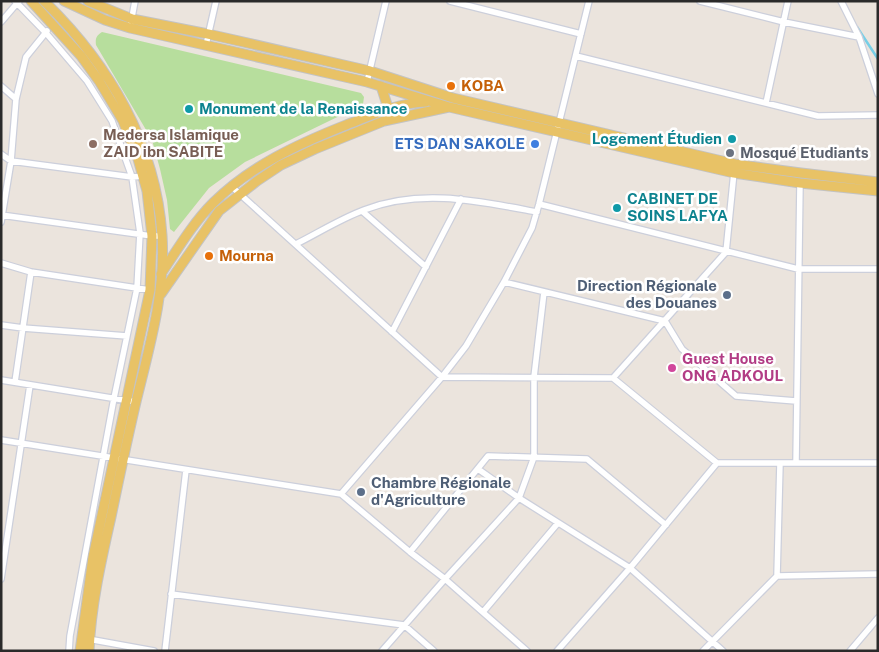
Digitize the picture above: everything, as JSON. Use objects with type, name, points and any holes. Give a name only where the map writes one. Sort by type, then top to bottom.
[{"type":"main road","points":[[31,1],[81,56],[99,80],[123,121],[147,176],[162,236],[159,296],[146,364],[93,558],[85,639],[80,651]]},
{"type":"main road","points":[[44,1],[88,49],[107,75],[131,117],[147,156],[147,191],[152,236],[150,290],[126,400],[119,459]]},
{"type":"main road","points":[[64,1],[105,20],[208,34],[370,72],[454,98],[735,164],[878,182]]},
{"type":"main road","points":[[88,1],[130,23],[206,45],[367,82],[449,107],[557,133],[734,173],[800,183],[878,191]]},
{"type":"main road","points":[[381,86],[392,118]]},
{"type":"main road","points":[[150,290],[212,204],[232,186],[276,156],[311,139],[388,108],[454,98]]},
{"type":"main road","points":[[159,296],[219,211],[257,180],[315,149],[392,118],[470,101]]},
{"type":"main road","points":[[85,639],[89,651]]},
{"type":"street","points":[[130,23],[135,1]]},
{"type":"street","points":[[206,45],[216,1]]},
{"type":"street","points":[[367,82],[386,1]]},
{"type":"street","points":[[450,1],[581,34]]},
{"type":"street","points":[[341,494],[442,377],[466,346],[504,282],[532,228],[560,124],[589,1]]},
{"type":"street","points":[[700,1],[784,22],[859,37]]},
{"type":"street","points":[[766,103],[788,1]]},
{"type":"street","points":[[841,1],[859,37],[878,94]]},
{"type":"street","points":[[1,22],[17,2],[46,32],[87,81],[112,122],[132,177],[140,233],[137,288],[103,456],[70,636],[69,651]]},
{"type":"street","points":[[1,222],[11,161],[16,99],[26,57],[53,24]]},
{"type":"street","points":[[576,56],[818,116],[878,115]]},
{"type":"street","points":[[1,86],[16,99]]},
{"type":"street","points":[[1,154],[11,161],[132,177],[147,176]]},
{"type":"street","points":[[613,378],[726,252],[735,164]]},
{"type":"street","points":[[796,463],[800,183]]},
{"type":"street","points":[[232,186],[442,377],[613,378],[717,464],[878,463]]},
{"type":"street","points":[[296,244],[362,210],[416,197],[461,199],[537,212]]},
{"type":"street","points":[[392,332],[461,199]]},
{"type":"street","points":[[539,204],[798,269],[878,269]]},
{"type":"street","points":[[362,210],[426,267]]},
{"type":"street","points":[[2,215],[162,236]]},
{"type":"street","points":[[1,263],[32,272],[150,290]]},
{"type":"street","points":[[15,382],[32,272]]},
{"type":"street","points":[[504,282],[664,321],[682,349],[736,396],[796,401]]},
{"type":"street","points":[[382,651],[519,498],[534,457],[534,377],[544,292]]},
{"type":"street","points":[[1,325],[127,336]]},
{"type":"street","points":[[1,380],[136,402]]},
{"type":"street","points":[[1,579],[30,385]]},
{"type":"street","points":[[1,440],[341,494],[445,579],[528,651]]},
{"type":"street","points":[[410,552],[488,456],[587,459],[666,525]]},
{"type":"street","points":[[557,651],[630,568],[717,464]]},
{"type":"street","points":[[703,651],[777,576],[780,464]]},
{"type":"street","points":[[478,469],[519,498],[630,568],[723,651]]},
{"type":"street","points":[[164,651],[186,470]]},
{"type":"street","points":[[483,612],[558,523]]},
{"type":"street","points":[[777,576],[878,574]]},
{"type":"street","points":[[171,594],[404,625],[434,651]]},
{"type":"street","points":[[860,651],[852,648],[878,618]]},
{"type":"street","points":[[85,639],[154,651]]},
{"type":"green space","points":[[102,32],[361,93],[364,97],[363,104],[245,162],[209,188],[174,232],[170,229],[167,200],[152,140],[96,45],[97,37]]},
{"type":"waterway","points":[[857,27],[878,59]]},
{"type":"place","name":"KOBA","points":[[451,86]]},
{"type":"place","name":"Monument de la Renaissance","points":[[189,109]]},
{"type":"place","name":"Logement Étudien","points":[[732,139]]},
{"type":"place","name":"Medersa Islamique ZAID ibn SABITE","points":[[93,144]]},
{"type":"place","name":"ETS DAN SAKOLE","points":[[535,144]]},
{"type":"place","name":"Mosqué Etudiants","points":[[730,153]]},
{"type":"place","name":"CABINET DE SOINS LAFYA","points":[[617,208]]},
{"type":"place","name":"Mourna","points":[[209,256]]},
{"type":"place","name":"Direction Régionale des Douanes","points":[[727,295]]},
{"type":"place","name":"Guest House ONG ADKOUL","points":[[672,368]]},
{"type":"place","name":"Chambre Régionale d'Agriculture","points":[[361,492]]}]
